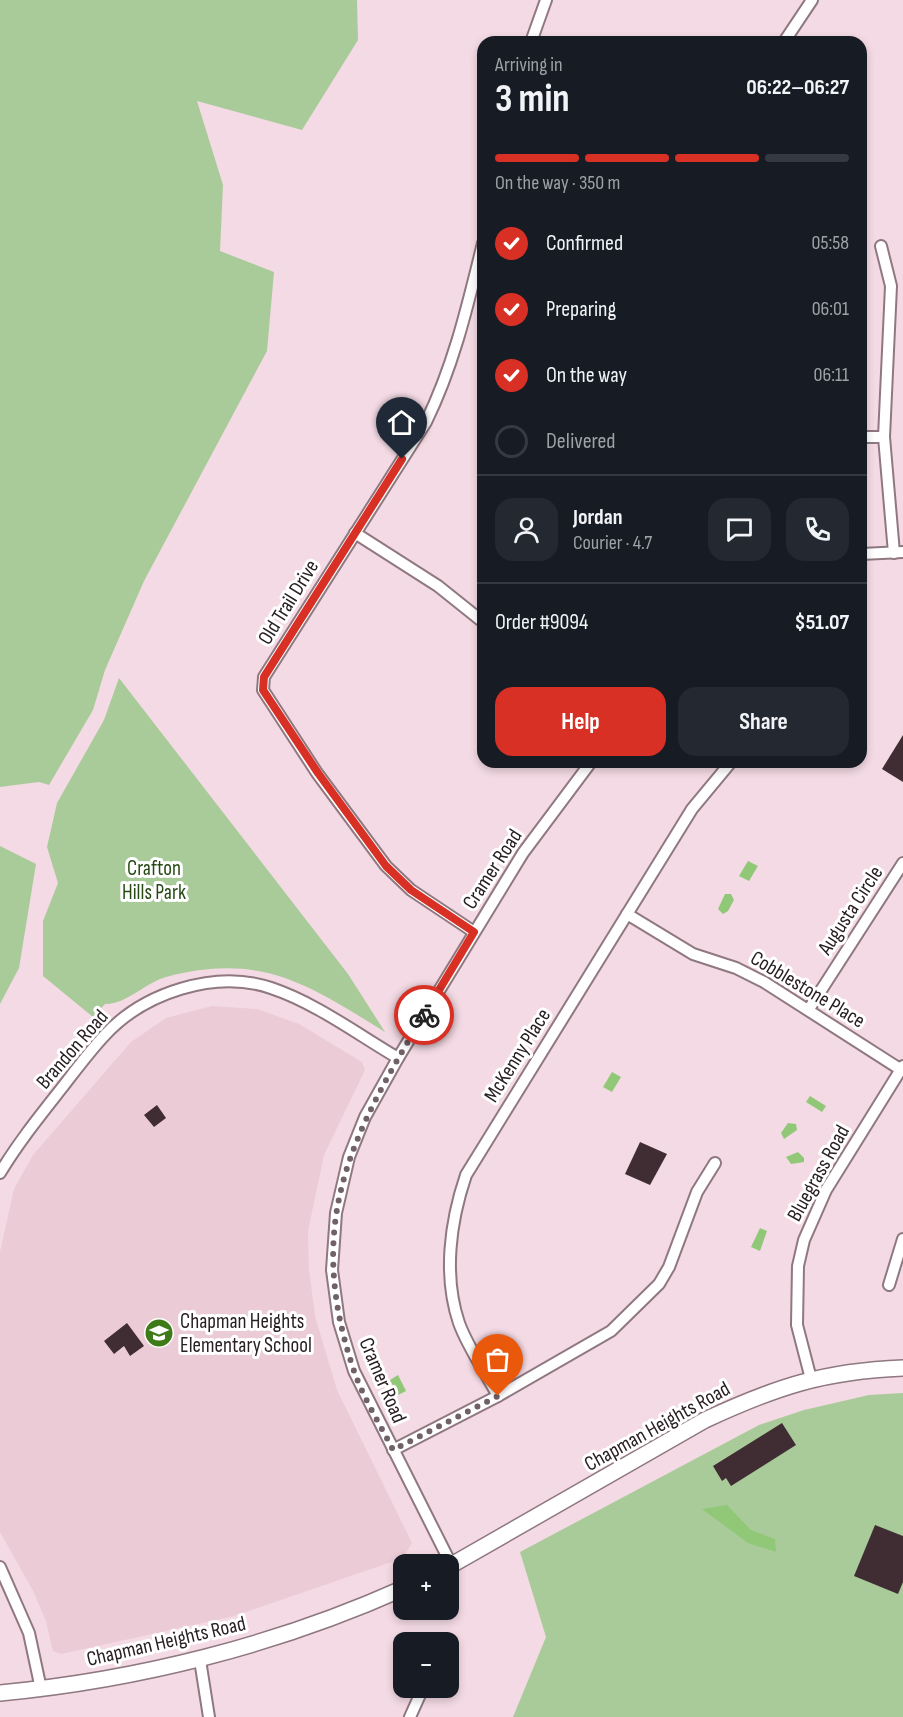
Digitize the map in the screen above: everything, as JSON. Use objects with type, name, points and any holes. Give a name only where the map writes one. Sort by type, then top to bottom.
[{"type":"street","points":[[533,36],[546,0]]},
{"type":"street","points":[[788,36],[812,0]]},
{"type":"street","points":[[867,554],[899,553],[884,437],[891,286],[881,246]]},
{"type":"street","name":"Old Trail Drive","points":[[474,932],[411,890],[386,866],[318,773],[263,690],[264,677],[426,422],[444,384],[466,316],[477,269]]},
{"type":"street","points":[[867,437],[884,437]]},
{"type":"street","points":[[355,533],[438,586],[477,617]]},
{"type":"street","name":"Cramer Road","points":[[444,1554],[354,1371],[339,1322],[332,1270],[336,1213],[349,1157],[365,1117],[398,1058],[523,853],[587,768]]},
{"type":"street","name":"McKenny Place","points":[[498,1396],[459,1324],[449,1279],[456,1204],[466,1175],[692,809],[726,768]]},
{"type":"street","name":"Augusta Circle","points":[[809,1009],[903,863]]},
{"type":"street","name":"Cobblestone Place","points":[[627,914],[693,954],[736,968],[809,1009],[902,1069]]},
{"type":"street","name":"Brandon Road","points":[[0,1173],[19,1142],[105,1035],[127,1016],[171,992],[203,983],[239,981],[269,987],[298,999],[398,1058]]},
{"type":"street","name":"Bluegrass Road","points":[[811,1379],[797,1325],[798,1266],[804,1240],[826,1190],[902,1069]]},
{"type":"street","points":[[393,1450],[498,1396],[611,1331],[644,1301],[669,1267],[697,1192],[715,1163]]},
{"type":"street","points":[[889,1286],[903,1239]]},
{"type":"street","name":"Chapman Heights Road","points":[[459,1561],[705,1420],[787,1385],[871,1369],[903,1368]]},
{"type":"street","points":[[0,1568],[29,1633],[41,1689]]},
{"type":"street","name":"Chapman Heights Road","points":[[0,1693],[41,1689],[200,1659],[279,1636],[393,1592]]},
{"type":"street","points":[[200,1659],[209,1717]]},
{"type":"street","points":[[410,1717],[419,1698]]},
{"type":"shaded area","points":[[748,861],[758,866],[749,881],[739,876]]},
{"type":"shaded area","points":[[725,894],[731,894],[734,900],[728,911],[723,914],[718,909]]},
{"type":"shaded area","name":"Chapman Heights Elementary School","points":[[212,1006],[257,1009],[299,1024],[362,1062],[365,1070],[324,1155],[308,1231],[309,1269],[315,1316],[337,1390],[412,1543],[405,1554],[393,1554],[393,1561],[234,1616],[61,1654],[53,1651],[46,1621],[33,1591],[0,1532],[0,1252],[14,1189],[33,1155],[131,1042],[166,1018]]},
{"type":"shaded area","points":[[612,1072],[621,1077],[612,1092],[603,1087]]},
{"type":"shaded area","points":[[810,1096],[826,1106],[822,1112],[806,1102]]},
{"type":"shaded area","points":[[788,1123],[796,1124],[797,1130],[784,1139],[781,1133]]},
{"type":"shaded area","points":[[798,1152],[804,1158],[804,1162],[791,1164],[786,1157]]},
{"type":"shaded area","points":[[760,1228],[767,1231],[760,1251],[751,1247]]},
{"type":"shaded area","points":[[398,1375],[406,1391],[398,1395],[390,1380]]},
{"type":"shaded area","points":[[727,1505],[751,1530],[775,1539],[776,1552],[748,1543],[702,1509]]},
{"type":"green space","points":[[0,0],[357,0],[358,40],[302,130],[197,101],[223,185],[220,251],[274,272],[267,351],[144,581],[105,670],[93,710],[49,785],[39,782],[0,787]]},
{"type":"green space","name":"Crafton Hills Park","points":[[119,678],[348,974],[385,1032],[306,987],[282,977],[256,971],[229,968],[199,970],[166,977],[120,1001],[105,1004],[93,1017],[43,976],[43,921],[58,883],[47,847],[57,803],[104,720]]},
{"type":"green space","points":[[0,846],[36,864],[19,968],[0,1004]]},
{"type":"green space","points":[[903,1393],[903,1717],[513,1717],[546,1637],[520,1552],[759,1425],[804,1410],[869,1395]]},
{"type":"building","points":[[903,735],[903,782],[882,769]]},
{"type":"building","points":[[157,1105],[166,1118],[154,1127],[144,1115]]},
{"type":"building","points":[[640,1142],[667,1154],[650,1185],[625,1174]]},
{"type":"building","points":[[127,1323],[144,1346],[130,1356],[124,1346],[114,1354],[104,1341]]},
{"type":"building","points":[[782,1423],[796,1445],[731,1486],[726,1478],[722,1481],[713,1466]]},
{"type":"building","points":[[875,1525],[903,1536],[903,1582],[898,1594],[854,1576]]},
{"type":"way so far","points":[[424,1015],[365,1117],[349,1157],[336,1213],[332,1270],[339,1322],[354,1371],[393,1450],[498,1396]]},
{"type":"place","name":"Chapman Heights Elementary School","points":[[159,1333]]},
{"type":"route","points":[[402,459],[264,677],[263,690],[318,773],[386,866],[411,890],[474,932],[424,1015]]}]
